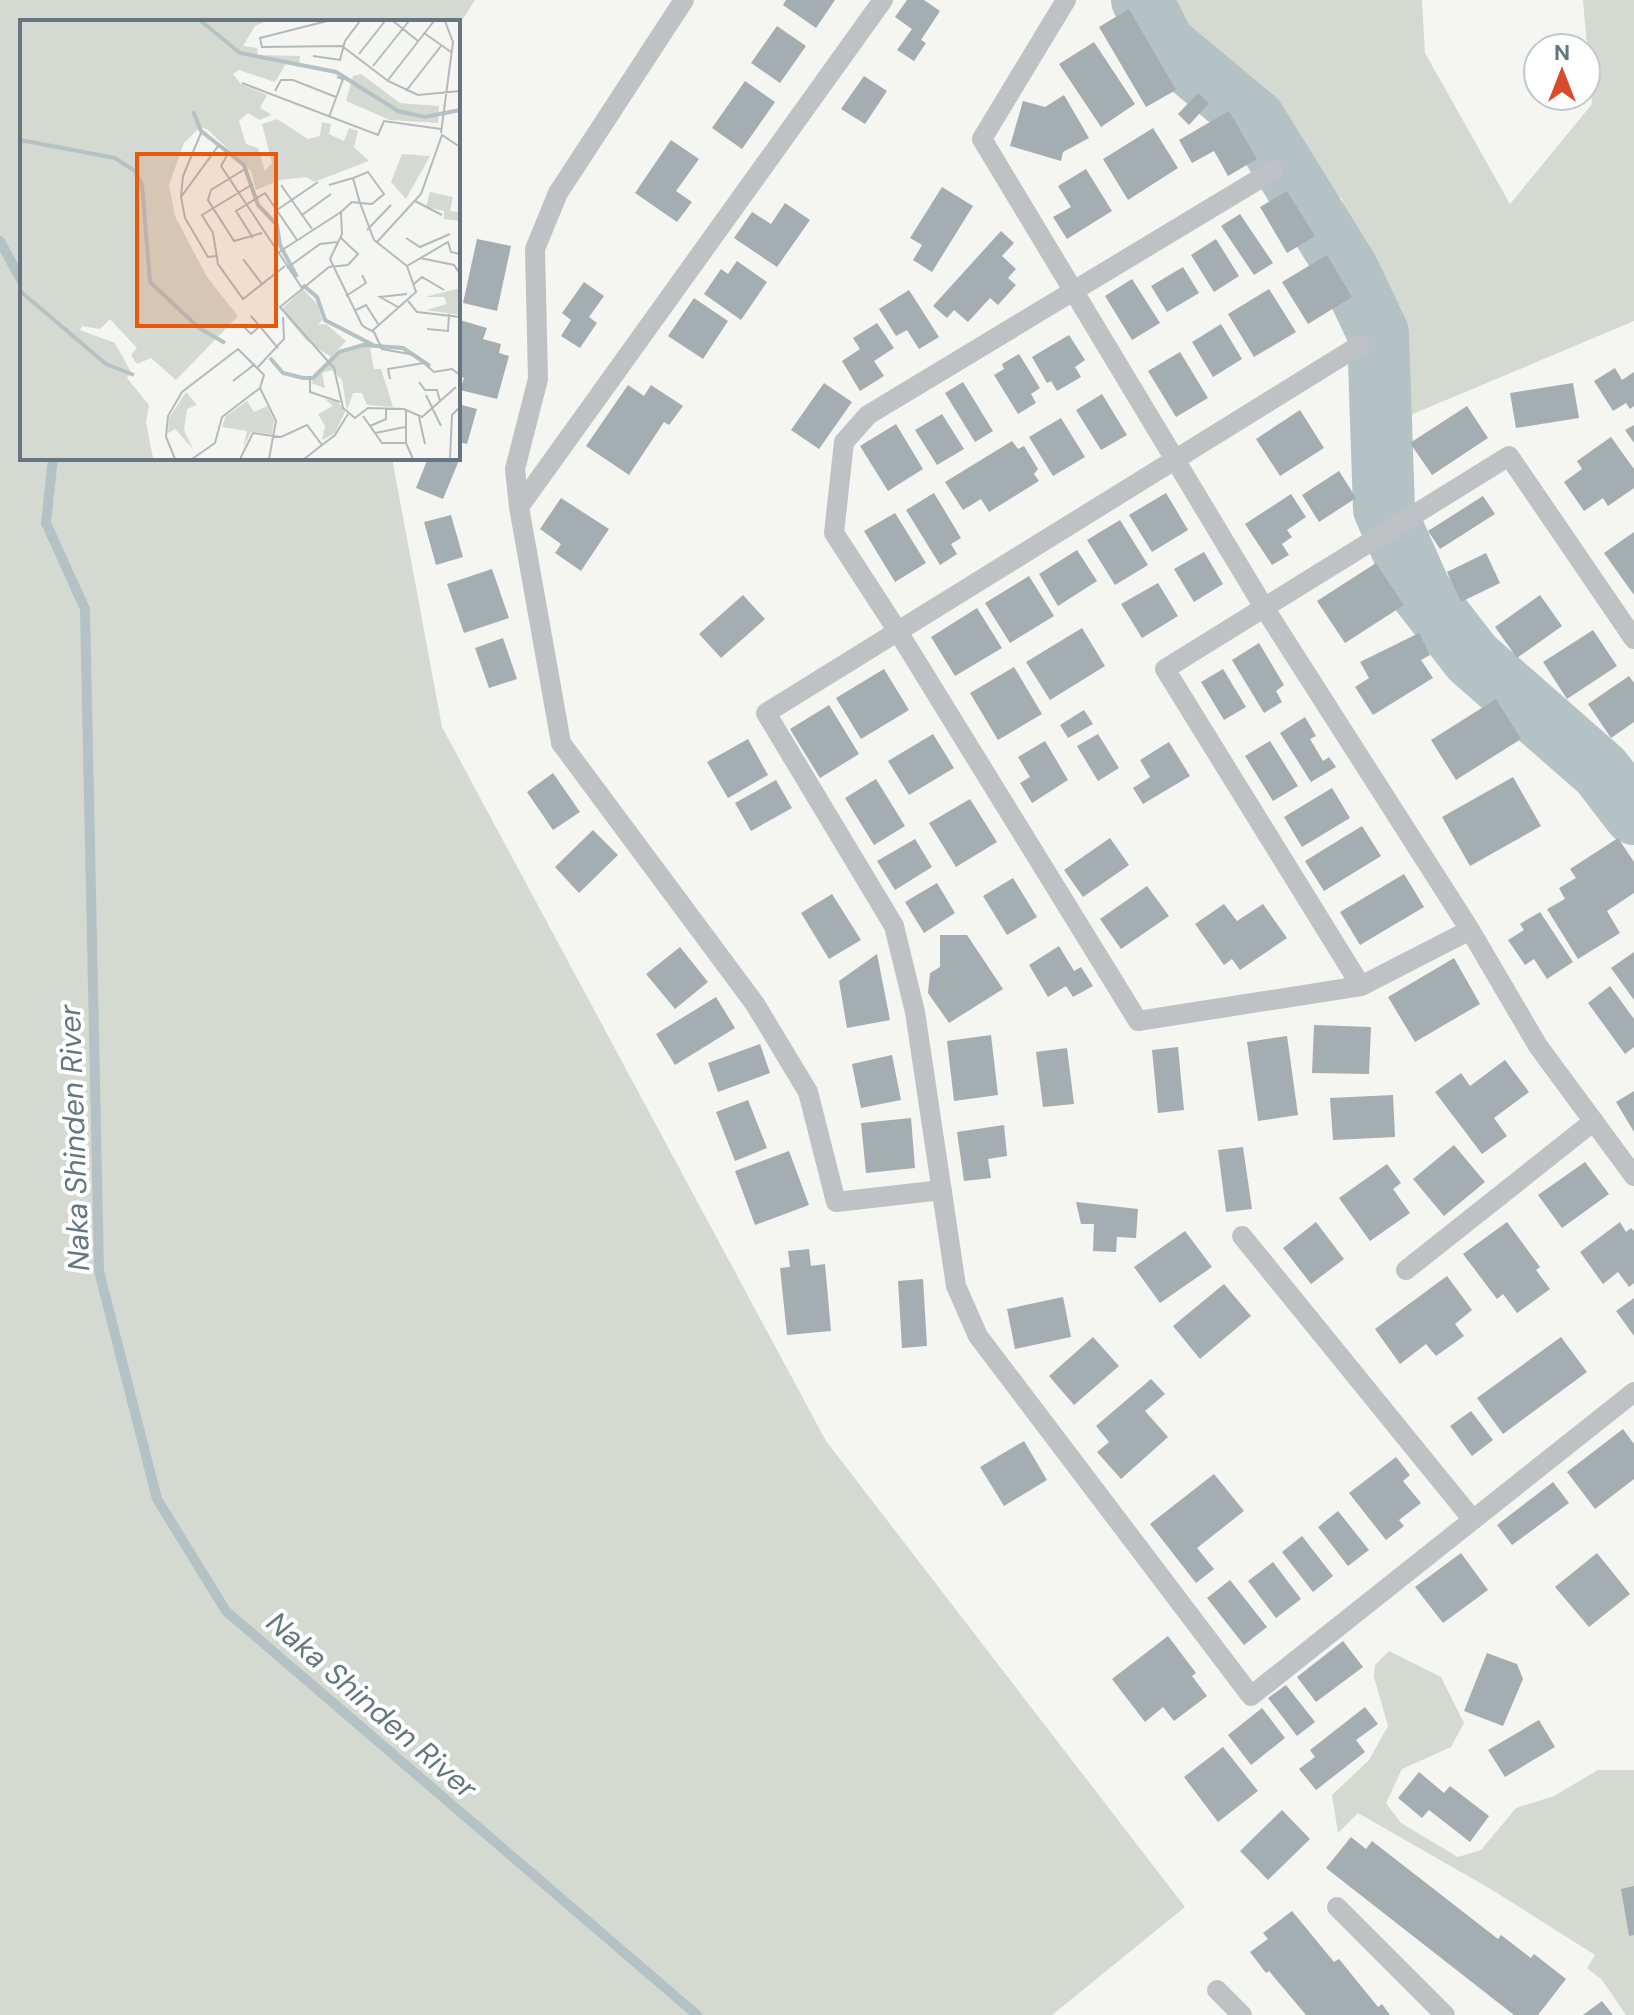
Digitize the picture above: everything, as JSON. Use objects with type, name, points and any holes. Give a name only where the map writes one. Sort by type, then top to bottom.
[{"type":"lane","points":[[684,0],[558,193],[535,249],[538,379],[515,469],[561,743],[755,1004],[808,1092],[836,1202],[942,1190]]},
{"type":"lane","points":[[519,507],[883,0]]},
{"type":"lane","points":[[1066,0],[982,139],[1265,609],[1470,930],[1538,1046],[1633,1173]]},
{"type":"lane","points":[[1274,170],[868,415],[844,442],[834,533],[1138,1021],[1361,986],[1470,930]]},
{"type":"lane","points":[[1360,345],[766,713],[894,926],[915,1012],[956,1286],[978,1336],[1251,1696],[1634,1392]]},
{"type":"lane","points":[[1361,986],[1165,669],[1509,456],[1634,639]]},
{"type":"lane","points":[[1406,1270],[1594,1121]]},
{"type":"lane","points":[[1242,1236],[1473,1520]]},
{"type":"lane","points":[[1337,1907],[1445,2015]]},
{"type":"lane","points":[[1217,1990],[1242,2015]]},
{"type":"shaded area","points":[[0,0],[475,0],[460,24],[460,20],[20,20],[20,460],[392,460],[442,727],[826,1441],[1185,1907],[1052,2015],[0,2015]]},
{"type":"shaded area","points":[[1143,0],[1422,0],[1425,53],[1510,204],[1585,112],[1602,112],[1602,32],[1586,32],[1583,0],[1634,0],[1634,321],[1396,421],[1342,199],[1185,68]]},
{"type":"shaded area","points":[[1389,1651],[1441,1677],[1464,1723],[1451,1747],[1402,1769],[1386,1803],[1401,1823],[1458,1857],[1481,1850],[1516,1808],[1554,1796],[1598,1770],[1634,1770],[1634,2015],[1626,2015],[1602,1980],[1587,1968],[1595,1955],[1494,1891],[1358,1813],[1338,1833],[1332,1795],[1369,1760],[1388,1726],[1374,1677],[1375,1665]]},
{"type":"building","points":[[786,0],[835,0],[816,28],[783,5]]},
{"type":"building","points":[[907,0],[924,0],[940,11],[921,40],[926,43],[914,61],[897,50],[912,29],[895,17]]},
{"type":"building","points":[[1129,9],[1176,90],[1146,107],[1099,27]]},
{"type":"building","points":[[777,26],[806,46],[780,83],[751,63]]},
{"type":"building","points":[[1094,42],[1135,104],[1101,127],[1059,64]]},
{"type":"building","points":[[864,76],[887,91],[865,124],[841,109]]},
{"type":"building","points":[[745,81],[775,102],[742,149],[712,128]]},
{"type":"building","points":[[1198,93],[1209,103],[1189,125],[1178,114]]},
{"type":"building","points":[[1064,95],[1089,138],[1063,152],[1061,161],[1010,146],[1023,101],[1045,107]]},
{"type":"building","points":[[1229,111],[1257,159],[1228,176],[1214,151],[1192,163],[1179,140]]},
{"type":"building","points":[[1153,128],[1178,168],[1128,200],[1103,159]]},
{"type":"building","points":[[671,140],[699,159],[676,191],[692,202],[677,222],[635,193]]},
{"type":"building","points":[[1086,169],[1112,211],[1067,239],[1053,217],[1071,207],[1058,186]]},
{"type":"building","points":[[942,187],[973,206],[932,272],[913,260],[922,245],[910,238]]},
{"type":"building","points":[[1287,191],[1315,236],[1287,253],[1260,207]]},
{"type":"building","points":[[785,203],[810,220],[777,267],[734,238],[752,212],[771,224]]},
{"type":"building","points":[[1240,214],[1273,263],[1254,275],[1221,226]]},
{"type":"building","points":[[1001,231],[1014,243],[1002,256],[1016,269],[1008,278],[1016,285],[998,305],[990,298],[968,322],[954,310],[947,318],[933,306]]},
{"type":"building","points":[[477,239],[511,246],[497,311],[463,303]]},
{"type":"building","points":[[1216,239],[1239,276],[1214,292],[1191,255]]},
{"type":"building","points":[[1327,255],[1352,297],[1308,324],[1282,282]]},
{"type":"building","points":[[737,261],[767,282],[741,320],[704,294],[721,269],[728,274]]},
{"type":"building","points":[[1183,267],[1199,293],[1167,312],[1151,286]]},
{"type":"building","points":[[1132,279],[1160,323],[1132,340],[1105,296]]},
{"type":"building","points":[[584,282],[604,296],[589,317],[597,323],[580,348],[561,336],[571,320],[562,313]]},
{"type":"building","points":[[1269,289],[1296,332],[1254,357],[1228,314]]},
{"type":"building","points":[[909,290],[939,337],[919,349],[907,330],[896,336],[879,309]]},
{"type":"building","points":[[694,298],[728,321],[703,359],[668,336]]},
{"type":"building","points":[[460,320],[487,328],[483,339],[501,344],[499,353],[509,356],[497,399],[460,390],[464,378],[460,377]]},
{"type":"building","points":[[877,323],[894,348],[874,361],[884,376],[860,391],[842,361],[860,349],[853,338]]},
{"type":"building","points":[[1221,324],[1242,359],[1213,377],[1192,342]]},
{"type":"building","points":[[1069,335],[1085,360],[1075,367],[1081,377],[1057,391],[1051,381],[1047,383],[1032,357]]},
{"type":"building","points":[[1180,352],[1208,398],[1176,417],[1148,371]]},
{"type":"building","points":[[1019,354],[1040,388],[1031,394],[1036,403],[1018,414],[994,375],[1004,369],[1002,364]]},
{"type":"building","points":[[1615,368],[1622,380],[1634,372],[1634,406],[1630,409],[1626,403],[1613,411],[1594,381]]},
{"type":"building","points":[[963,382],[993,431],[975,442],[945,393]]},
{"type":"building","points":[[824,383],[852,402],[819,449],[791,430]]},
{"type":"building","points":[[1573,383],[1579,418],[1516,428],[1510,393]]},
{"type":"building","points":[[628,385],[644,396],[651,385],[683,406],[669,425],[664,422],[629,475],[586,446]]},
{"type":"building","points":[[1102,394],[1127,435],[1101,450],[1076,410]]},
{"type":"building","points":[[460,405],[477,409],[467,444],[460,442]]},
{"type":"building","points":[[1467,406],[1488,438],[1432,475],[1410,443]]},
{"type":"building","points":[[1300,410],[1324,448],[1280,476],[1256,439]]},
{"type":"building","points":[[942,414],[964,449],[937,465],[915,430]]},
{"type":"building","points":[[1061,418],[1085,457],[1053,476],[1029,437]]},
{"type":"building","points":[[896,424],[923,469],[888,491],[860,446]]},
{"type":"building","points":[[1634,425],[1634,443],[1625,430]]},
{"type":"building","points":[[1611,437],[1634,469],[1634,488],[1608,506],[1603,498],[1584,511],[1564,482],[1582,469],[1577,461]]},
{"type":"building","points":[[1012,441],[1018,449],[1024,446],[1038,469],[1034,474],[1039,481],[989,512],[981,499],[963,510],[945,482]]},
{"type":"building","points":[[427,460],[459,460],[443,499],[416,488]]},
{"type":"building","points":[[1339,471],[1356,498],[1319,522],[1302,495]]},
{"type":"building","points":[[934,493],[961,538],[951,544],[957,554],[940,565],[906,510]]},
{"type":"building","points":[[1166,493],[1188,530],[1152,552],[1129,515]]},
{"type":"building","points":[[1291,494],[1306,517],[1287,530],[1292,537],[1282,544],[1289,555],[1272,565],[1245,524]]},
{"type":"building","points":[[1483,496],[1495,514],[1440,549],[1428,531]]},
{"type":"building","points":[[561,498],[609,529],[581,571],[555,553],[561,544],[540,529]]},
{"type":"building","points":[[895,513],[926,563],[895,582],[864,531]]},
{"type":"building","points":[[451,515],[463,557],[436,565],[424,522]]},
{"type":"building","points":[[1120,520],[1148,565],[1115,585],[1087,540]]},
{"type":"building","points":[[1634,532],[1634,595],[1604,553]]},
{"type":"building","points":[[1077,550],[1097,581],[1058,606],[1039,574]]},
{"type":"building","points":[[1204,552],[1223,584],[1194,602],[1174,569]]},
{"type":"building","points":[[1486,553],[1500,583],[1461,602],[1447,572]]},
{"type":"building","points":[[1376,563],[1404,605],[1345,643],[1317,601]]},
{"type":"building","points":[[492,569],[509,618],[464,633],[447,584]]},
{"type":"building","points":[[1029,576],[1054,616],[1010,643],[985,603]]},
{"type":"building","points":[[1158,583],[1178,616],[1142,638],[1121,604]]},
{"type":"building","points":[[743,595],[765,619],[721,658],[699,634]]},
{"type":"building","points":[[1540,595],[1562,626],[1517,658],[1495,627]]},
{"type":"building","points":[[977,608],[1002,648],[955,676],[931,637]]},
{"type":"building","points":[[1082,628],[1105,666],[1050,700],[1026,662]]},
{"type":"building","points":[[1593,630],[1617,666],[1567,699],[1543,662]]},
{"type":"building","points":[[1419,633],[1430,655],[1421,660],[1433,678],[1373,715],[1355,687],[1369,678],[1360,662]]},
{"type":"building","points":[[503,638],[517,679],[489,688],[475,648]]},
{"type":"building","points":[[1259,643],[1284,685],[1276,691],[1282,702],[1264,713],[1232,660]]},
{"type":"building","points":[[1014,667],[1042,714],[998,740],[970,693]]},
{"type":"building","points":[[884,669],[909,710],[861,739],[836,698]]},
{"type":"building","points":[[1223,669],[1246,707],[1224,720],[1201,682]]},
{"type":"building","points":[[1629,676],[1634,683],[1634,722],[1611,738],[1588,704]]},
{"type":"building","points":[[1496,699],[1521,739],[1456,780],[1431,740]]},
{"type":"building","points":[[829,705],[859,754],[820,778],[790,729]]},
{"type":"building","points":[[1084,710],[1093,724],[1068,738],[1060,725]]},
{"type":"building","points":[[1305,717],[1316,736],[1310,739],[1323,761],[1329,757],[1336,767],[1311,782],[1280,733]]},
{"type":"building","points":[[933,734],[954,768],[909,795],[888,761]]},
{"type":"building","points":[[1098,734],[1119,768],[1098,781],[1077,746]]},
{"type":"building","points":[[748,739],[768,775],[728,798],[707,762]]},
{"type":"building","points":[[1045,741],[1068,780],[1032,803],[1020,783],[1030,777],[1018,757]]},
{"type":"building","points":[[1270,741],[1298,786],[1273,801],[1245,756]]},
{"type":"building","points":[[1169,742],[1190,776],[1143,804],[1133,788],[1150,777],[1140,760]]},
{"type":"building","points":[[553,773],[580,812],[553,830],[527,792]]},
{"type":"building","points":[[1513,777],[1541,826],[1470,866],[1442,817]]},
{"type":"building","points":[[876,779],[905,826],[874,845],[845,798]]},
{"type":"building","points":[[776,780],[792,808],[751,831],[735,803]]},
{"type":"building","points":[[1332,788],[1350,818],[1302,847],[1284,817]]},
{"type":"building","points":[[970,799],[997,842],[956,867],[929,823]]},
{"type":"building","points":[[1362,826],[1381,856],[1324,891],[1305,861]]},
{"type":"building","points":[[593,830],[618,855],[579,893],[555,867]]},
{"type":"building","points":[[1110,838],[1129,865],[1083,897],[1064,870]]},
{"type":"building","points":[[1618,838],[1634,862],[1634,893],[1607,911],[1620,933],[1578,959],[1547,909],[1565,899],[1559,888],[1576,878],[1570,869]]},
{"type":"building","points":[[915,839],[932,867],[895,890],[877,861]]},
{"type":"building","points":[[1404,874],[1424,907],[1360,945],[1340,912]]},
{"type":"building","points":[[1013,878],[1037,917],[1007,935],[983,896]]},
{"type":"building","points":[[937,883],[955,913],[924,933],[905,902]]},
{"type":"building","points":[[1147,886],[1169,916],[1121,949],[1100,919]]},
{"type":"building","points":[[832,894],[861,940],[829,959],[801,913]]},
{"type":"building","points":[[1224,904],[1237,921],[1263,904],[1287,938],[1240,970],[1232,959],[1224,965],[1195,924]]},
{"type":"building","points":[[1540,912],[1573,962],[1547,979],[1534,959],[1525,965],[1508,940],[1524,930],[1520,924]]},
{"type":"building","points":[[940,935],[967,935],[1003,989],[949,1023],[928,993],[930,973],[940,967]]},
{"type":"building","points":[[1059,946],[1074,971],[1081,967],[1093,986],[1073,997],[1066,986],[1048,997],[1029,965]]},
{"type":"building","points":[[680,947],[708,982],[675,1009],[646,974]]},
{"type":"building","points":[[1634,952],[1634,1000],[1611,968]]},
{"type":"building","points":[[877,954],[890,1020],[847,1028],[839,981]]},
{"type":"building","points":[[1454,958],[1480,1004],[1415,1042],[1388,997]]},
{"type":"building","points":[[1610,986],[1634,1019],[1634,1047],[1625,1054],[1588,1003]]},
{"type":"building","points":[[716,997],[735,1028],[675,1065],[656,1034]]},
{"type":"building","points":[[1314,1025],[1371,1027],[1369,1074],[1312,1073]]},
{"type":"building","points":[[991,1035],[998,1095],[954,1101],[947,1041]]},
{"type":"building","points":[[1287,1036],[1298,1115],[1258,1121],[1247,1042]]},
{"type":"building","points":[[760,1044],[770,1073],[718,1092],[708,1063]]},
{"type":"building","points":[[1178,1047],[1184,1110],[1158,1113],[1152,1050]]},
{"type":"building","points":[[1067,1048],[1074,1104],[1043,1107],[1036,1052]]},
{"type":"building","points":[[892,1055],[901,1100],[861,1108],[852,1064]]},
{"type":"building","points":[[1505,1060],[1529,1092],[1494,1118],[1507,1136],[1482,1154],[1435,1092],[1461,1073],[1470,1086]]},
{"type":"building","points":[[1634,1091],[1634,1132],[1616,1102]]},
{"type":"building","points":[[1393,1095],[1395,1137],[1333,1140],[1330,1098]]},
{"type":"building","points":[[748,1100],[767,1148],[735,1161],[716,1112]]},
{"type":"building","points":[[911,1118],[915,1168],[866,1173],[861,1123]]},
{"type":"building","points":[[1004,1125],[1007,1156],[988,1159],[991,1178],[964,1181],[957,1132]]},
{"type":"building","points":[[1454,1145],[1485,1182],[1444,1216],[1413,1179]]},
{"type":"building","points":[[1243,1147],[1252,1209],[1226,1212],[1218,1150]]},
{"type":"building","points":[[789,1151],[809,1205],[755,1225],[735,1171]]},
{"type":"building","points":[[1585,1162],[1609,1194],[1562,1228],[1538,1195]]},
{"type":"building","points":[[1387,1164],[1401,1183],[1393,1189],[1410,1213],[1370,1241],[1339,1198]]},
{"type":"building","points":[[1076,1202],[1138,1209],[1136,1238],[1117,1237],[1116,1252],[1093,1251],[1094,1224],[1081,1224]]},
{"type":"building","points":[[1316,1222],[1344,1259],[1311,1284],[1283,1248]]},
{"type":"building","points":[[1507,1222],[1540,1267],[1536,1270],[1550,1289],[1517,1313],[1503,1294],[1497,1299],[1463,1254]]},
{"type":"building","points":[[1620,1222],[1626,1232],[1631,1228],[1634,1231],[1634,1283],[1629,1287],[1618,1272],[1603,1284],[1580,1252]]},
{"type":"building","points":[[1185,1231],[1212,1267],[1160,1303],[1134,1267]]},
{"type":"building","points":[[809,1249],[811,1266],[825,1264],[831,1331],[787,1335],[780,1268],[790,1267],[788,1251]]},
{"type":"building","points":[[1447,1276],[1472,1310],[1455,1324],[1464,1336],[1436,1356],[1426,1344],[1400,1364],[1375,1329]]},
{"type":"building","points":[[923,1279],[927,1346],[902,1348],[898,1281]]},
{"type":"building","points":[[1224,1284],[1251,1316],[1200,1359],[1173,1326]]},
{"type":"building","points":[[1063,1297],[1071,1337],[1015,1349],[1007,1309]]},
{"type":"building","points":[[1634,1298],[1634,1336],[1616,1311]]},
{"type":"building","points":[[1093,1337],[1119,1366],[1074,1405],[1049,1376]]},
{"type":"building","points":[[1561,1337],[1587,1372],[1503,1434],[1477,1398]]},
{"type":"building","points":[[1151,1379],[1165,1394],[1145,1411],[1168,1437],[1121,1479],[1097,1452],[1109,1442],[1096,1426]]},
{"type":"building","points":[[1471,1411],[1493,1440],[1472,1456],[1450,1426]]},
{"type":"building","points":[[1623,1429],[1634,1444],[1634,1479],[1595,1509],[1567,1472]]},
{"type":"building","points":[[1024,1441],[1047,1480],[1004,1506],[980,1467]]},
{"type":"building","points":[[1396,1457],[1410,1475],[1403,1481],[1421,1503],[1399,1520],[1404,1526],[1386,1540],[1349,1493]]},
{"type":"building","points":[[1214,1474],[1244,1511],[1197,1548],[1214,1569],[1196,1583],[1150,1524]]},
{"type":"building","points":[[1553,1482],[1569,1503],[1512,1545],[1497,1525]]},
{"type":"building","points":[[1338,1511],[1369,1550],[1348,1566],[1318,1527]]},
{"type":"building","points":[[1302,1536],[1333,1576],[1313,1592],[1282,1552]]},
{"type":"building","points":[[1461,1553],[1488,1590],[1443,1623],[1415,1587]]},
{"type":"building","points":[[1597,1553],[1630,1594],[1589,1627],[1555,1587]]},
{"type":"building","points":[[1273,1562],[1301,1599],[1276,1618],[1248,1581]]},
{"type":"building","points":[[1230,1580],[1267,1627],[1244,1645],[1207,1598]]},
{"type":"building","points":[[1168,1636],[1196,1673],[1192,1676],[1207,1696],[1174,1721],[1163,1707],[1145,1722],[1112,1679]]},
{"type":"building","points":[[1343,1641],[1363,1667],[1316,1702],[1297,1677]]},
{"type":"building","points":[[1487,1653],[1517,1664],[1523,1679],[1503,1726],[1464,1711]]},
{"type":"building","points":[[1286,1685],[1315,1722],[1297,1736],[1268,1698]]},
{"type":"building","points":[[1365,1707],[1378,1724],[1356,1740],[1365,1752],[1316,1790],[1299,1769],[1315,1757],[1310,1750]]},
{"type":"building","points":[[1262,1708],[1285,1738],[1251,1765],[1228,1735]]},
{"type":"building","points":[[1539,1720],[1555,1747],[1505,1777],[1488,1750]]},
{"type":"building","points":[[1223,1747],[1258,1791],[1218,1822],[1184,1777]]},
{"type":"building","points":[[1419,1772],[1444,1793],[1450,1786],[1489,1816],[1470,1842],[1429,1810],[1422,1818],[1398,1798]]},
{"type":"building","points":[[1282,1810],[1310,1839],[1268,1880],[1240,1851]]},
{"type":"building","points":[[1351,1837],[1366,1849],[1372,1841],[1498,1939],[1501,1935],[1531,1958],[1534,1954],[1566,1979],[1538,2015],[1514,2015],[1326,1868]]},
{"type":"building","points":[[1634,1886],[1634,1935],[1629,1936],[1621,1889]]},
{"type":"building","points":[[1292,1911],[1334,1962],[1339,1959],[1378,2007],[1382,2004],[1390,2015],[1306,2015],[1269,1971],[1266,1973],[1250,1952],[1268,1939],[1263,1933]]},
{"type":"building","points":[[1602,2001],[1613,2015],[1583,2015]]},
{"type":"waterway","points":[[1142,0],[1164,44],[1255,120],[1348,270],[1378,333],[1384,509],[1421,592],[1472,658],[1601,771],[1634,814]]},
{"type":"waterway","name":"Naka Shinden River","points":[[0,241],[20,278]]},
{"type":"waterway","name":"Naka Shinden River","points":[[53,460],[46,523],[85,609],[99,1271],[157,1499],[226,1611],[697,2015]]}]
